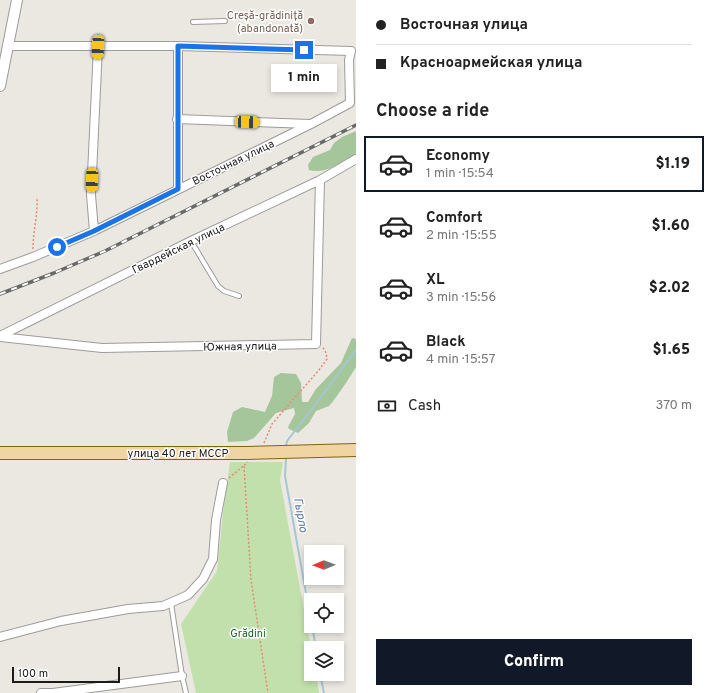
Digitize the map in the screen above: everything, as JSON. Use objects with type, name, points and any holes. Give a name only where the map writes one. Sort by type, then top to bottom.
[{"type":"main road","name":"улица 40 лет МССР","points":[[0,453],[260,453],[356,450]]},
{"type":"street","points":[[0,86],[16,0]]},
{"type":"street","points":[[8,46],[178,46],[354,51]]},
{"type":"street","points":[[178,46],[178,189]]},
{"type":"street","points":[[94,231],[91,195],[98,47]]},
{"type":"street","name":"Восточная улица","points":[[0,269],[94,231],[311,124],[350,103],[349,60],[354,51]]},
{"type":"street","points":[[177,119],[311,124]]},
{"type":"street","name":"Гвардейская улица","points":[[0,336],[191,241],[320,180],[356,159]]},
{"type":"street","points":[[316,344],[320,180]]},
{"type":"street","name":"Южная улица","points":[[0,336],[102,348],[316,344]]},
{"type":"street","points":[[0,638],[61,621],[128,609],[163,606],[188,595],[203,579],[213,559],[216,520],[223,483]]},
{"type":"street","points":[[40,693],[53,693],[182,676]]},
{"type":"lane","points":[[193,22],[225,21]]},
{"type":"lane","points":[[191,241],[218,286],[224,291],[239,296]]},
{"type":"lane","points":[[171,602],[186,693]]},
{"type":"path","points":[[32,257],[33,236],[38,211],[37,197]]},
{"type":"path","points":[[223,483],[260,453],[272,424],[327,359],[324,348],[316,344]]},
{"type":"path","points":[[244,466],[251,580],[268,693]]},
{"type":"green space","points":[[356,131],[356,155],[321,171],[309,170],[308,165],[313,157],[330,150],[334,143],[342,137]]},
{"type":"green space","points":[[352,338],[356,339],[356,367],[329,406],[316,411],[309,423],[298,433],[289,429],[288,427],[295,414],[294,408],[276,413],[254,438],[247,441],[228,442],[227,432],[233,412],[242,407],[265,412],[272,396],[274,377],[281,373],[296,374],[301,383],[302,402],[308,402],[316,389],[341,363]]},
{"type":"green space","name":"Grădini","points":[[230,462],[283,462],[280,480],[304,610],[304,633],[308,633],[310,641],[304,641],[304,681],[317,681],[319,693],[196,693],[181,624],[217,571]]},
{"type":"waterway","name":"Гырло","points":[[286,446],[287,441],[356,350]]},
{"type":"waterway","name":"Гырло","points":[[286,458],[285,476],[306,593]]},
{"type":"waterway","name":"Гырло","points":[[313,633],[315,641]]},
{"type":"waterway","name":"Гырло","points":[[321,681],[324,693]]},
{"type":"railway","points":[[0,294],[105,251],[356,125]]},
{"type":"place","name":"Creșă-grădiniță (abandonată)","points":[[311,21]]},
{"type":"route","points":[[57,247],[94,231],[178,189],[178,46],[304,50]]}]
